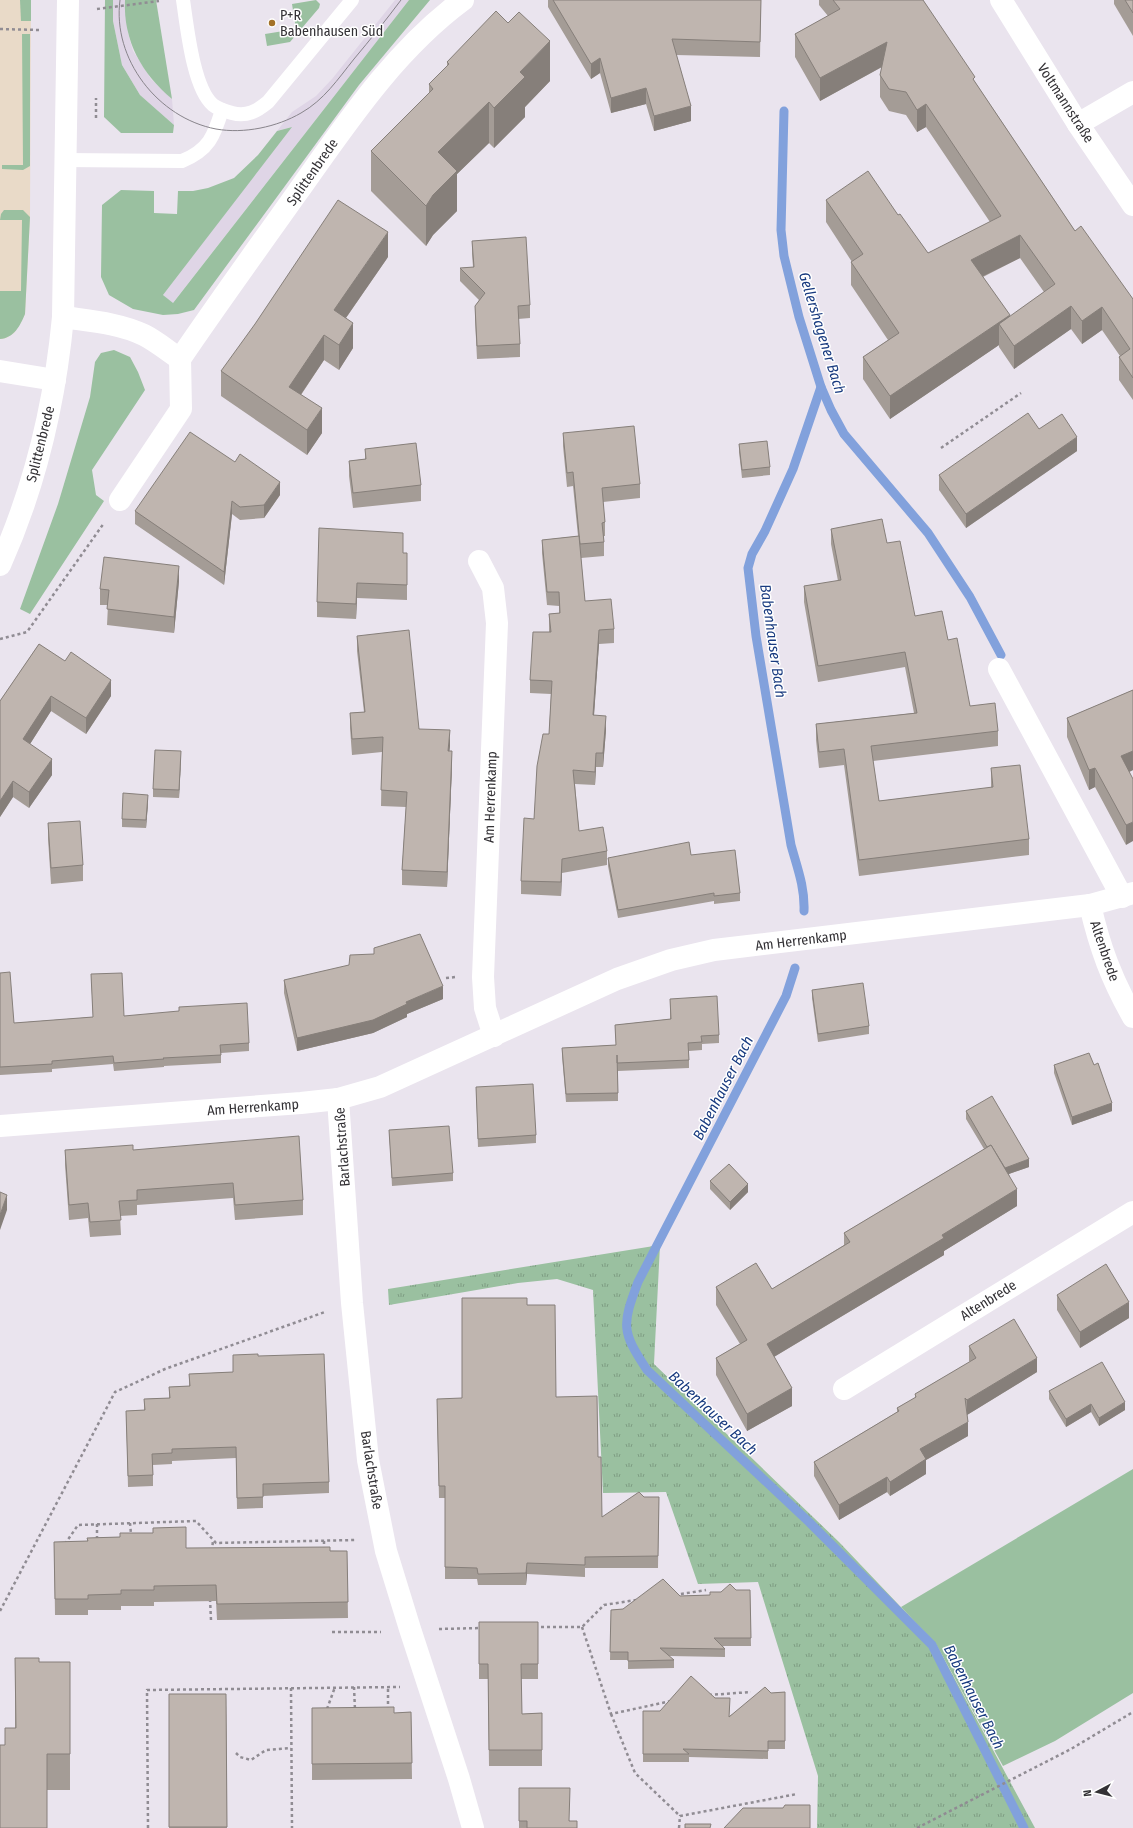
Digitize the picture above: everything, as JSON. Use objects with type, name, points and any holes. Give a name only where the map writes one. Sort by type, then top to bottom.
[{"type":"street","name":"Splittenbrede","points":[[0,565],[23,510],[38,458],[55,380],[63,317],[68,0]]},
{"type":"street","name":"Splittenbrede","points":[[180,359],[352,116],[415,41],[433,23],[462,0]]},
{"type":"street","name":"Voltmannstraße","points":[[1001,0],[1078,124],[1133,205]]},
{"type":"street","points":[[1078,124],[1133,92]]},
{"type":"street","points":[[63,317],[129,329],[145,335],[180,359],[181,409],[120,500]]},
{"type":"street","points":[[0,371],[55,380]]},
{"type":"street","name":"Am Herrenkamp","points":[[479,561],[493,588],[497,623],[483,977],[485,1008],[494,1036]]},
{"type":"street","name":"Am Herrenkamp","points":[[0,1126],[338,1099],[380,1087],[617,979],[671,960],[714,950],[1090,905],[1127,895],[999,669]]},
{"type":"street","name":"Altenbrede","points":[[1090,905],[1098,940],[1109,970],[1133,1017]]},
{"type":"street","name":"Barlachstraße","points":[[338,1099],[352,1303],[368,1460],[384,1539],[411,1632],[459,1779],[473,1828]]},
{"type":"street","name":"Altenbrede","points":[[844,1389],[1133,1212]]},
{"type":"lane","points":[[184,5],[198,81],[205,96],[212,105],[222,110],[236,114],[249,114],[259,110],[268,102],[352,0]]},
{"type":"lane","points":[[65,160],[182,161],[195,156],[206,148],[216,129],[222,110]]},
{"type":"path","points":[[97,9],[161,1],[184,5]]},
{"type":"path","points":[[0,29],[67,30]]},
{"type":"path","points":[[941,448],[1021,393]]},
{"type":"path","points":[[0,639],[26,632],[120,500]]},
{"type":"path","points":[[0,1611],[114,1392],[165,1369],[352,1303]]},
{"type":"path","points":[[64,1545],[78,1525],[196,1521],[216,1543],[384,1539]]},
{"type":"path","points":[[164,1522],[164,1529]]},
{"type":"path","points":[[130,1523],[131,1541]]},
{"type":"path","points":[[97,1524],[97,1546]]},
{"type":"path","points":[[212,1557],[213,1540]]},
{"type":"path","points":[[324,1541],[324,1556]]},
{"type":"path","points":[[256,1542],[257,1549]]},
{"type":"path","points":[[291,1549],[292,1542]]},
{"type":"path","points":[[227,1543],[227,1550]]},
{"type":"path","points":[[674,1595],[706,1590]]},
{"type":"path","points":[[210,1597],[211,1620]]},
{"type":"path","points":[[531,1627],[582,1627],[604,1605],[643,1599]]},
{"type":"path","points":[[582,1627],[611,1714],[635,1773],[680,1816]]},
{"type":"path","points":[[332,1632],[375,1633],[411,1632],[432,1629],[485,1628]]},
{"type":"path","points":[[148,1828],[147,1690],[412,1687],[427,1681]]},
{"type":"path","points":[[324,1716],[335,1687]]},
{"type":"path","points":[[354,1687],[355,1716]]},
{"type":"path","points":[[388,1687],[388,1716]]},
{"type":"path","points":[[291,1688],[292,1828]]},
{"type":"path","points":[[702,1696],[751,1692]]},
{"type":"path","points":[[611,1714],[672,1700]]},
{"type":"path","points":[[917,1828],[1071,1750],[1133,1712]]},
{"type":"path","points":[[236,1753],[240,1757],[251,1760],[266,1750],[291,1748]]},
{"type":"path","points":[[680,1816],[797,1794]]},
{"type":"path","points":[[679,1828],[680,1816]]},
{"type":"shaded area","points":[[0,0],[31,0],[30,217],[25,314],[14,333],[6,338],[0,339]]},
{"type":"shaded area","points":[[113,0],[125,0],[128,33],[133,51],[151,79],[172,99],[174,125],[140,95],[122,65],[113,21]]},
{"type":"shaded area","points":[[395,0],[409,0],[172,304],[163,295],[291,127],[277,131],[292,112],[316,96],[332,79]]},
{"type":"green space","points":[[20,0],[31,0],[31,21],[21,21]]},
{"type":"green space","points":[[105,0],[113,0],[113,21],[122,65],[140,95],[174,125],[173,133],[121,133],[104,117]]},
{"type":"green space","points":[[125,0],[156,0],[172,99],[152,79],[136,56],[127,29]]},
{"type":"green space","points":[[316,0],[320,4],[319,8],[290,42],[267,46],[265,34],[296,29],[292,4]]},
{"type":"green space","points":[[409,0],[430,0],[359,85],[194,310],[178,314],[163,315],[133,309],[109,295],[101,277],[102,205],[121,190],[154,191],[154,213],[177,214],[178,191],[193,191],[208,188],[234,178],[258,155],[277,131],[292,127],[163,295],[173,303]]},
{"type":"green space","points":[[22,34],[30,34],[30,166],[23,170],[2,169],[2,165],[23,165]]},
{"type":"green space","points":[[4,210],[23,210],[30,217],[25,314],[19,327],[13,334],[0,339],[0,291],[21,291],[22,220],[0,220],[1,214]]},
{"type":"green space","points":[[114,350],[130,357],[145,390],[92,470],[96,495],[104,501],[30,614],[20,609],[58,504],[90,397],[95,362],[101,353]]},
{"type":"green space","points":[[660,1245],[654,1364],[839,1542],[936,1644],[1035,1828],[817,1828],[818,1776],[758,1582],[698,1584],[666,1492],[603,1493],[593,1290],[557,1279],[518,1283],[389,1305],[388,1289]]},
{"type":"green space","points":[[1133,1469],[1133,1693],[1055,1741],[1003,1766],[936,1644],[901,1607]]},
{"type":"building","points":[[553,0],[761,0],[760,42],[672,39],[691,106],[654,116],[646,88],[611,98],[600,58],[591,64]]},
{"type":"building","points":[[833,0],[923,0],[975,77],[973,79],[1075,231],[1081,226],[1133,299],[1133,378],[1119,357],[1130,349],[1102,307],[1082,321],[1071,306],[1014,346],[999,324],[1055,284],[1020,235],[971,260],[1010,315],[890,396],[863,357],[899,333],[851,262],[863,254],[826,200],[868,171],[898,215],[900,214],[928,253],[1001,216],[926,104],[917,110],[906,92],[889,89],[880,75],[887,42],[820,78],[795,34],[840,9]]},
{"type":"building","points":[[1125,0],[1133,0],[1133,13]]},
{"type":"building","points":[[496,11],[508,23],[519,12],[550,41],[520,72],[525,77],[494,108],[489,102],[438,152],[457,171],[433,195],[426,206],[371,151],[433,89],[429,84],[449,64],[447,62]]},
{"type":"building","points":[[338,200],[388,232],[334,310],[353,323],[339,345],[324,335],[289,387],[322,408],[307,430],[221,371],[255,324]]},
{"type":"building","points":[[526,237],[530,305],[518,306],[520,344],[477,346],[475,306],[485,293],[460,268],[474,267],[472,241]]},
{"type":"building","points":[[1028,413],[1039,429],[1062,414],[1077,437],[966,514],[939,475]]},
{"type":"building","points":[[634,426],[640,484],[602,488],[605,522],[602,523],[604,542],[580,544],[573,472],[567,473],[563,433]]},
{"type":"building","points":[[190,432],[235,462],[240,454],[280,482],[264,505],[240,507],[232,501],[224,572],[135,511]]},
{"type":"building","points":[[767,441],[770,467],[742,470],[739,444]]},
{"type":"building","points":[[416,443],[421,485],[353,493],[349,461],[366,459],[365,449]]},
{"type":"building","points":[[882,519],[887,543],[900,541],[915,616],[942,611],[948,640],[957,638],[970,706],[995,703],[998,731],[871,746],[879,801],[993,787],[991,768],[1020,765],[1029,839],[859,860],[844,749],[819,752],[816,724],[917,713],[905,652],[818,666],[804,586],[841,580],[831,529]]},
{"type":"building","points":[[319,528],[403,533],[403,553],[407,553],[407,585],[357,583],[356,604],[317,602]]},
{"type":"building","points":[[579,536],[585,601],[611,599],[614,629],[599,630],[593,715],[606,716],[603,753],[596,753],[595,772],[573,770],[579,831],[603,827],[607,851],[562,859],[561,882],[521,881],[524,818],[534,819],[537,766],[543,734],[549,734],[552,681],[530,680],[533,632],[551,632],[549,614],[560,613],[559,592],[547,592],[542,540]]},
{"type":"building","points":[[104,557],[179,566],[174,617],[107,609],[109,590],[100,589]]},
{"type":"building","points":[[409,630],[419,729],[450,730],[448,751],[452,751],[447,872],[402,870],[407,792],[381,790],[383,737],[352,739],[350,713],[365,712],[357,636]]},
{"type":"building","points":[[39,644],[65,661],[71,652],[111,680],[86,718],[51,696],[23,739],[52,759],[29,792],[13,781],[0,801],[0,701]]},
{"type":"building","points":[[1133,690],[1133,751],[1121,756],[1133,779],[1133,822],[1126,825],[1095,768],[1089,770],[1067,718]]},
{"type":"building","points":[[155,750],[181,751],[179,790],[153,789]]},
{"type":"building","points":[[123,793],[148,795],[146,820],[122,819]]},
{"type":"building","points":[[80,821],[83,865],[51,868],[48,823]]},
{"type":"building","points":[[689,842],[691,855],[735,850],[740,893],[714,896],[714,893],[618,910],[608,858]]},
{"type":"building","points":[[420,934],[443,986],[406,1002],[407,1004],[373,1020],[297,1038],[284,980],[349,965],[350,955],[374,954],[374,948]]},
{"type":"building","points":[[10,972],[14,1023],[93,1017],[91,974],[122,973],[124,1016],[179,1011],[179,1007],[247,1003],[249,1043],[220,1045],[221,1055],[163,1058],[164,1059],[114,1063],[113,1056],[52,1061],[52,1064],[0,1067],[0,973]]},
{"type":"building","points":[[863,983],[869,1026],[818,1034],[812,990]]},
{"type":"building","points":[[717,996],[719,1035],[701,1036],[702,1042],[688,1043],[689,1060],[617,1063],[618,1093],[566,1094],[562,1048],[616,1045],[615,1025],[671,1019],[670,999]]},
{"type":"building","points":[[1089,1053],[1094,1065],[1098,1063],[1112,1103],[1072,1117],[1054,1065]]},
{"type":"building","points":[[533,1084],[536,1135],[478,1139],[476,1087]]},
{"type":"building","points":[[992,1096],[1029,1159],[1005,1168],[991,1145],[987,1147],[966,1111]]},
{"type":"building","points":[[449,1126],[453,1173],[392,1178],[389,1130]]},
{"type":"building","points":[[299,1136],[303,1200],[235,1205],[233,1183],[137,1190],[137,1200],[119,1201],[121,1220],[90,1222],[88,1203],[69,1205],[65,1150],[133,1145],[133,1150]]},
{"type":"building","points":[[991,1145],[1017,1189],[942,1235],[944,1238],[767,1344],[792,1388],[747,1414],[716,1358],[747,1340],[716,1287],[756,1263],[772,1289],[850,1242],[844,1233]]},
{"type":"building","points":[[729,1164],[748,1184],[730,1202],[710,1181]]},
{"type":"building","points":[[0,1192],[7,1195],[0,1215]]},
{"type":"building","points":[[1106,1264],[1129,1302],[1080,1332],[1057,1295]]},
{"type":"building","points":[[462,1298],[527,1298],[527,1305],[555,1305],[556,1397],[597,1396],[598,1457],[601,1457],[602,1517],[639,1492],[644,1497],[659,1497],[658,1556],[585,1557],[585,1565],[527,1563],[526,1573],[478,1574],[477,1568],[445,1567],[445,1486],[439,1486],[437,1399],[462,1398]]},
{"type":"building","points":[[1014,1319],[1037,1358],[967,1400],[965,1398],[968,1422],[920,1449],[926,1459],[890,1482],[887,1477],[839,1505],[814,1462],[899,1411],[897,1408],[916,1397],[915,1394],[976,1358],[969,1346]]},
{"type":"building","points":[[258,1354],[258,1356],[324,1354],[329,1482],[263,1484],[263,1497],[237,1498],[236,1447],[172,1449],[172,1453],[152,1454],[153,1475],[128,1476],[126,1411],[145,1410],[144,1399],[170,1398],[169,1387],[190,1386],[189,1374],[233,1372],[233,1355]]},
{"type":"building","points":[[1102,1362],[1125,1402],[1099,1418],[1091,1404],[1066,1419],[1049,1391]]},
{"type":"building","points":[[186,1527],[186,1548],[330,1547],[330,1551],[347,1551],[348,1602],[217,1604],[216,1585],[154,1586],[154,1590],[121,1590],[121,1594],[88,1595],[88,1599],[55,1599],[54,1542],[88,1541],[87,1538],[120,1537],[120,1533],[153,1533],[153,1528]]},
{"type":"building","points":[[663,1579],[680,1596],[710,1595],[710,1592],[721,1592],[730,1584],[736,1590],[750,1590],[751,1638],[714,1638],[725,1649],[660,1648],[674,1660],[628,1661],[628,1652],[610,1652],[611,1610],[623,1609]]},
{"type":"building","points":[[479,1622],[538,1622],[538,1664],[521,1664],[522,1714],[542,1713],[542,1750],[489,1750],[488,1664],[479,1664]]},
{"type":"building","points":[[15,1658],[39,1658],[39,1662],[70,1662],[70,1754],[47,1754],[47,1828],[0,1828],[0,1745],[5,1745],[5,1728],[16,1728]]},
{"type":"building","points":[[691,1676],[715,1698],[730,1698],[729,1717],[765,1687],[771,1693],[785,1692],[785,1741],[768,1741],[768,1751],[683,1749],[689,1754],[643,1754],[643,1711],[660,1711]]},
{"type":"building","points":[[169,1694],[226,1694],[227,1827],[169,1827]]},
{"type":"building","points":[[394,1707],[394,1713],[411,1712],[412,1763],[312,1764],[312,1708]]},
{"type":"building","points":[[519,1788],[570,1788],[569,1821],[577,1821],[577,1828],[527,1828],[527,1821],[519,1821]]},
{"type":"building","points":[[785,1805],[810,1805],[810,1828],[724,1828],[743,1808],[783,1808]]},
{"type":"building","points":[[685,1824],[711,1824],[710,1828],[685,1828]]},
{"type":"waterway","name":"Gellershagener Bach","points":[[784,111],[781,230],[784,256],[799,317],[821,387],[844,434],[928,533],[970,597],[1001,655]]},
{"type":"waterway","name":"Babenhauser Bach","points":[[804,911],[802,885],[791,845],[756,636],[748,568],[752,554],[765,531],[793,469],[821,387]]},
{"type":"waterway","name":"Babenhauser Bach","points":[[795,968],[786,996],[638,1282],[627,1318],[629,1336],[632,1346],[647,1370],[809,1522],[932,1645],[1024,1828]]},
{"type":"tram line","points":[[120,0],[119,22],[123,44],[132,64],[143,82],[158,99],[175,112],[195,123],[216,129],[238,131],[271,126],[282,122],[301,113],[317,102],[336,81],[401,0]]},
{"type":"place","name":"P+R Babenhausen Süd","points":[[272,23]]}]
